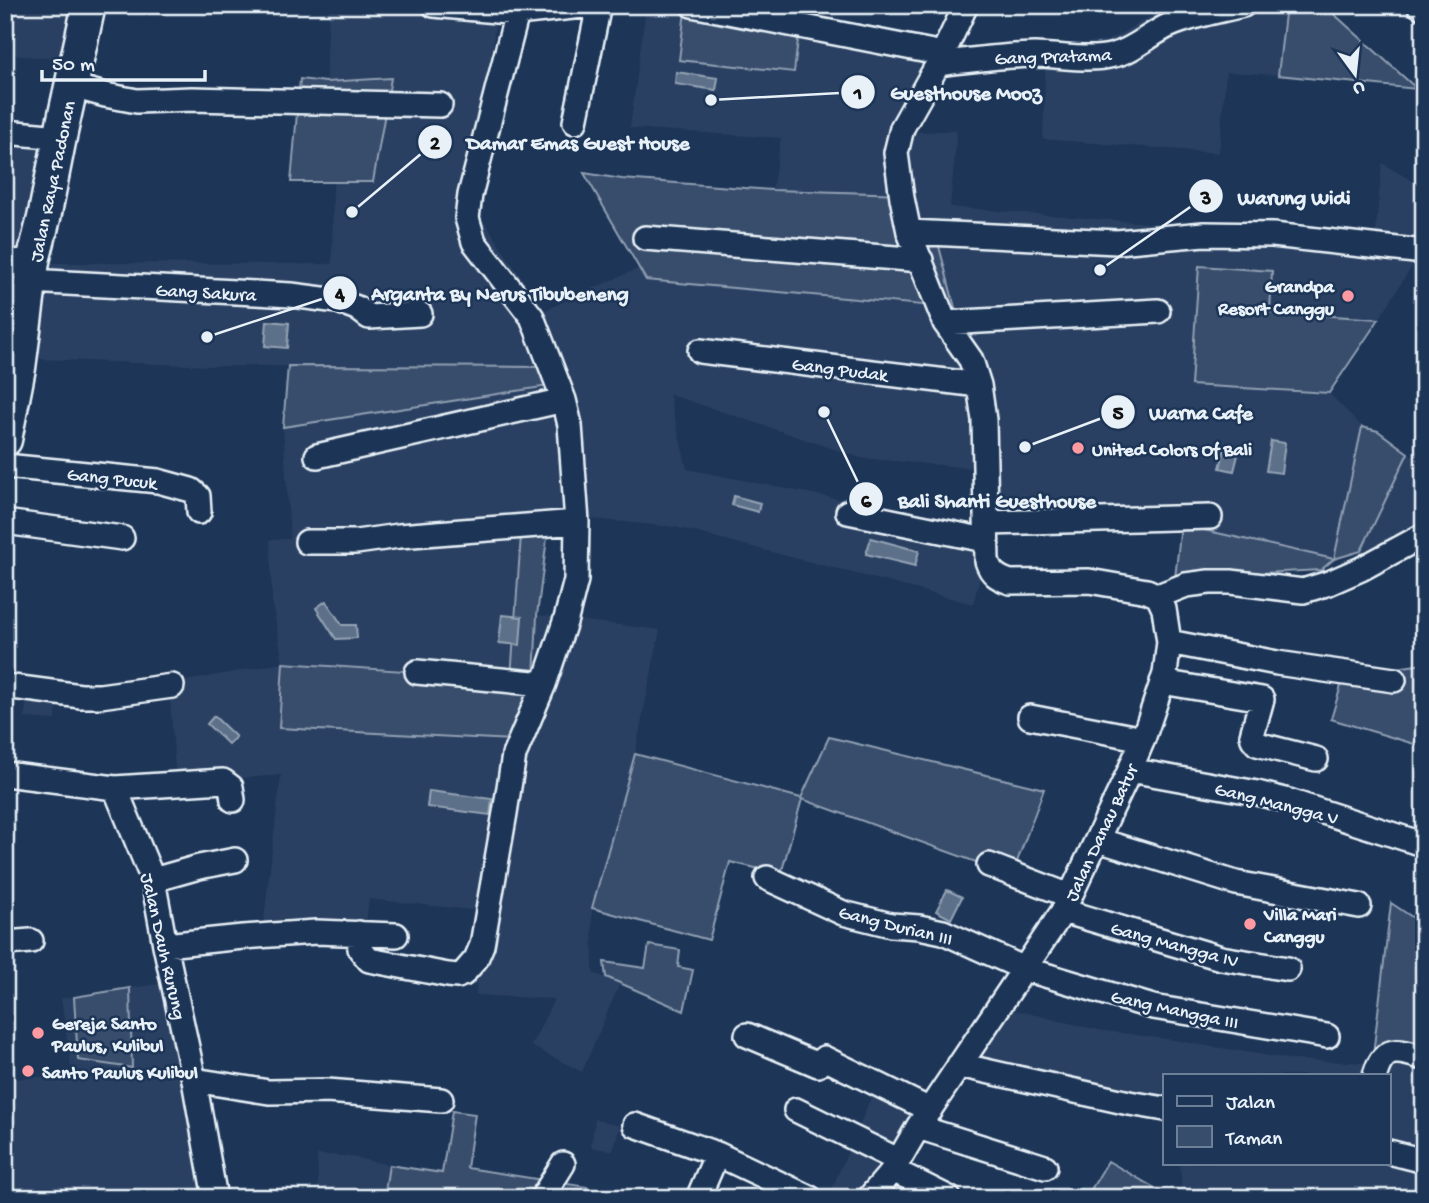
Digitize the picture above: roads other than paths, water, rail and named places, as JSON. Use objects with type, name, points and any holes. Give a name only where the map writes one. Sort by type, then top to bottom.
[{"type":"main road","name":"Jalan Raya Padonan","points":[[5,440],[19,368],[22,268],[44,218],[89,5]]},
{"type":"street","points":[[434,5],[517,13],[592,5]]},
{"type":"street","points":[[575,122],[599,5]]},
{"type":"street","name":"Gang Pratama","points":[[692,5],[941,59],[1038,55],[1096,58],[1115,55],[1170,25],[1243,5]]},
{"type":"street","points":[[966,5],[941,59],[902,128],[897,153],[909,232],[945,323],[971,360],[979,385],[984,420],[986,542],[990,571],[1010,582],[1089,581],[1147,591],[1158,596],[1186,585],[1209,582],[1303,591],[1361,569],[1424,535]]},
{"type":"street","points":[[1419,5],[1424,8]]},
{"type":"street","points":[[359,933],[360,949],[369,960],[453,976],[461,975],[476,959],[482,945],[514,755],[544,684],[576,580],[577,522],[570,425],[564,400],[533,317],[474,242],[467,218],[470,195],[517,13]]},
{"type":"street","points":[[72,86],[137,101],[192,99],[440,105]]},
{"type":"street","points":[[5,132],[60,137]]},
{"type":"street","points":[[909,232],[1117,242],[1204,234],[1273,236],[1424,252]]},
{"type":"street","points":[[645,238],[921,260]]},
{"type":"street","name":"Gang Sakura","points":[[22,268],[338,300],[357,308],[369,317],[420,314]]},
{"type":"street","points":[[945,323],[1158,311]]},
{"type":"street","name":"Gang Pudak","points":[[701,351],[979,385]]},
{"type":"street","points":[[317,456],[564,400]]},
{"type":"street","name":"Gang Pucuk","points":[[5,466],[158,481],[191,489],[198,496],[199,512]]},
{"type":"street","points":[[848,512],[986,542],[1210,517]]},
{"type":"street","points":[[5,522],[122,538]]},
{"type":"street","points":[[307,542],[356,542],[577,522]]},
{"type":"street","name":"Jalan Danau Batur","points":[[869,1198],[895,1165],[1066,904],[1098,840],[1143,739],[1165,674],[1169,642],[1164,609],[1158,596]]},
{"type":"street","points":[[1169,642],[1277,663],[1394,680]]},
{"type":"street","points":[[417,672],[544,684]]},
{"type":"street","points":[[1162,682],[1262,699],[1252,735],[1257,744],[1316,759]]},
{"type":"street","points":[[5,686],[81,696],[172,686]]},
{"type":"street","points":[[1030,717],[1143,739]]},
{"type":"street","name":"Gang Mangga V","points":[[1130,770],[1289,801],[1422,844]]},
{"type":"street","points":[[5,774],[115,788],[223,780],[231,787],[233,800]]},
{"type":"street","name":"Jalan Dauh Rurung","points":[[115,788],[153,880],[215,1198]]},
{"type":"street","points":[[1098,840],[1236,883],[1359,906]]},
{"type":"street","points":[[153,880],[235,860]]},
{"type":"street","name":"Gang Mangga IV","points":[[989,864],[1066,904],[1221,958],[1288,969]]},
{"type":"street","name":"Gang Durian III","points":[[767,878],[844,913],[891,925],[943,932],[1024,969]]},
{"type":"street","points":[[165,945],[303,933],[396,935]]},
{"type":"street","points":[[5,943],[32,942]]},
{"type":"street","name":"Gang Mangga III","points":[[1024,969],[1161,1009],[1327,1037]]},
{"type":"street","points":[[747,1035],[818,1065],[824,1058],[924,1118],[1045,1167]]},
{"type":"street","points":[[1375,1074],[1379,1060],[1396,1051],[1424,1058]]},
{"type":"street","points":[[959,1065],[1163,1109]]},
{"type":"street","points":[[194,1080],[269,1092],[327,1091],[441,1100]]},
{"type":"street","points":[[796,1110],[949,1198]]},
{"type":"street","points":[[635,1125],[717,1154],[810,1198]]},
{"type":"street","points":[[1390,1152],[1424,1161]]},
{"type":"street","points":[[698,1198],[717,1154]]},
{"type":"street","points":[[542,1198],[563,1164]]},
{"type":"place","name":"Guesthouse Mooz","points":[[711,100]]},
{"type":"place","name":"Damar Emas Guest House","points":[[352,212]]},
{"type":"place","name":"Warung Widi","points":[[1100,270]]},
{"type":"place","name":"Grandpa Resort Canggu","points":[[1348,296]]},
{"type":"place","name":"Arganta By Nerus Tibubeneng","points":[[207,337]]},
{"type":"place","name":"Bali Shanti Guesthouse","points":[[824,412]]},
{"type":"place","name":"Warna Cafe","points":[[1025,447]]},
{"type":"place","name":"United Colors Of Bali","points":[[1078,448]]},
{"type":"place","name":"Villa Mari Canggu","points":[[1250,924]]},
{"type":"place","name":"Gereja Santo Paulus, Kulibul","points":[[38,1033]]},
{"type":"place","name":"Santo Paulus Kulibul","points":[[28,1071]]}]
